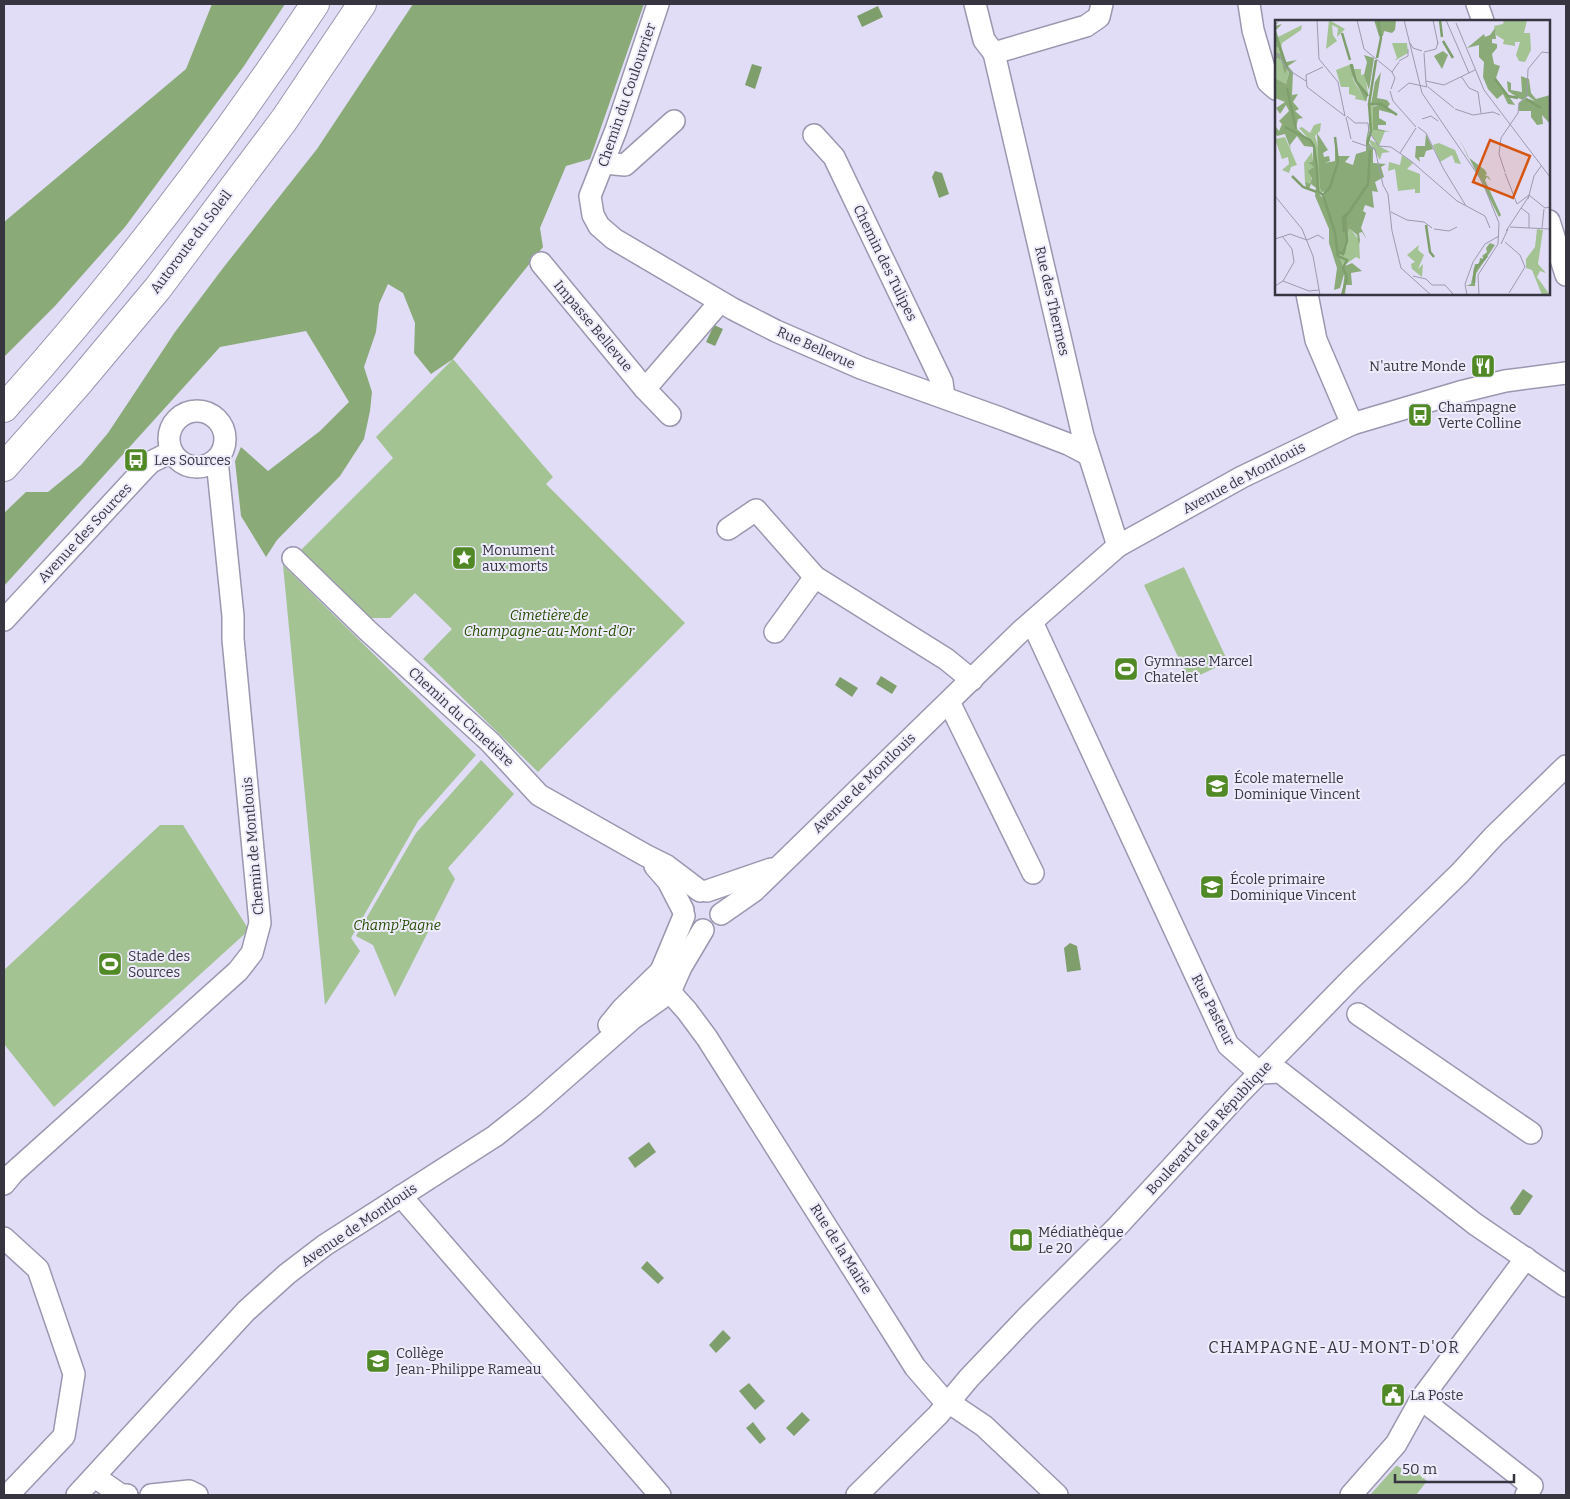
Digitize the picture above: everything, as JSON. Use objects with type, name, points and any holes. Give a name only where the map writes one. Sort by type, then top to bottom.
[{"type":"highway","points":[[4,408],[108,288],[267,77],[315,4]]},
{"type":"highway","name":"Autoroute du Soleil","points":[[4,467],[76,386],[158,288],[284,120],[362,4]]},
{"type":"street","name":"Chemin du Coulouvrier","points":[[593,186],[604,163],[658,4]]},
{"type":"street","name":"Rue des Thermes","points":[[974,4],[984,40],[994,53],[1087,454],[1118,546]]},
{"type":"street","points":[[994,53],[1086,26],[1099,17],[1102,4]]},
{"type":"street","points":[[1249,4],[1253,30],[1268,82],[1275,88]]},
{"type":"street","points":[[1477,4],[1483,20]]},
{"type":"street","points":[[604,163],[624,165],[674,121]]},
{"type":"street","name":"Chemin des Tulipes","points":[[814,135],[834,157],[942,382],[944,397]]},
{"type":"street","name":"Rue Bellevue","points":[[593,186],[590,196],[591,205],[593,215],[599,226],[614,239],[720,302],[776,331],[836,358],[1068,444],[1087,454]]},
{"type":"street","points":[[1550,224],[1566,275]]},
{"type":"street","name":"Impasse Bellevue","points":[[541,264],[645,389],[670,415]]},
{"type":"street","points":[[1308,295],[1316,340],[1352,424]]},
{"type":"street","points":[[645,389],[720,302]]},
{"type":"street","name":"Avenue de Montlouis","points":[[721,914],[754,891],[781,866],[1032,622],[1118,546],[1242,477],[1352,424],[1496,383],[1566,373]]},
{"type":"street","points":[[187,412],[206,412],[221,424],[225,433],[225,442],[217,460],[210,465],[192,468],[176,460],[171,452],[168,434],[172,424],[178,417],[187,412]]},
{"type":"street","name":"Avenue des Sources","points":[[4,620],[144,469],[151,462],[171,452]]},
{"type":"street","name":"Chemin de Montlouis","points":[[9,1179],[228,980],[252,953],[260,923],[233,638],[233,616],[217,460]]},
{"type":"street","points":[[728,529],[756,510],[815,577],[946,658],[972,680]]},
{"type":"street","name":"Chemin du Cimetière","points":[[293,558],[367,630],[490,742],[540,795],[667,866],[704,891]]},
{"type":"street","points":[[775,632],[815,577]]},
{"type":"street","name":"Rue Pasteur","points":[[1032,622],[1228,1045],[1260,1073]]},
{"type":"street","points":[[949,702],[1033,873]]},
{"type":"street","name":"Boulevard de la République","points":[[857,1495],[949,1403],[969,1378],[1115,1230],[1149,1191],[1352,978],[1460,873],[1492,837],[1566,766]]},
{"type":"street","name":"Chemin du Cimetière","points":[[645,855],[668,881],[683,913]]},
{"type":"street","name":"Avenue de Montlouis","points":[[704,891],[744,880],[781,866]]},
{"type":"street","points":[[670,992],[681,967],[703,930],[715,925],[721,914],[720,902],[717,898],[704,891],[694,892],[686,899],[683,913],[691,926],[703,930]]},
{"type":"street","name":"Avenue de Montlouis","points":[[578,1065],[622,1009],[661,971],[683,913]]},
{"type":"street","name":"Rue de la Mairie","points":[[661,971],[670,992],[707,1038],[915,1367],[941,1397],[984,1426],[1057,1495]]},
{"type":"street","name":"Avenue de Montlouis","points":[[77,1495],[246,1311],[267,1292],[325,1245],[496,1136],[632,1019],[670,992]]},
{"type":"street","points":[[1358,1014],[1531,1133]]},
{"type":"street","points":[[1260,1073],[1280,1072],[1475,1224],[1566,1286]]},
{"type":"street","points":[[400,1196],[660,1495]]},
{"type":"street","points":[[4,1238],[38,1269],[74,1374],[64,1436],[8,1495]]},
{"type":"street","points":[[1351,1495],[1396,1444],[1422,1399],[1526,1258]]},
{"type":"street","points":[[1422,1399],[1532,1486],[1526,1495]]},
{"type":"street","points":[[95,1477],[121,1495],[127,1495]]},
{"type":"street","points":[[151,1495],[189,1491],[197,1495]]},
{"type":"green space","name":"Cimetière de Champagne-au-Mont-d'Or","points":[[453,359],[553,477],[546,484],[685,623],[538,772],[423,659],[452,629],[415,593],[390,618],[362,618],[298,553],[393,458],[376,437]]},
{"type":"green space","points":[[283,565],[476,755],[418,821],[351,938],[360,951],[325,1005]]},
{"type":"green space","points":[[1184,567],[1228,662],[1189,680],[1144,585]]},
{"type":"green space","name":"Champ'Pagne","points":[[481,760],[514,794],[448,868],[455,879],[395,997],[373,945],[356,936],[416,833]]},
{"type":"green space","name":"Stade des Sources","points":[[160,825],[183,825],[249,930],[54,1107],[4,1044],[4,970]]},
{"type":"green space","points":[[1407,1465],[1427,1481],[1416,1495],[1370,1495],[1396,1466]]},
{"type":"shaded area","points":[[212,4],[285,4],[244,66],[125,227],[55,306],[4,357],[4,222],[186,69]]},
{"type":"shaded area","points":[[413,4],[644,4],[590,159],[566,166],[540,228],[543,247],[453,359],[431,374],[414,353],[415,323],[403,293],[388,284],[379,304],[376,332],[364,367],[372,392],[364,439],[340,476],[277,540],[266,557],[241,516],[235,461],[241,447],[268,471],[320,431],[349,402],[306,331],[220,347],[4,586],[4,513],[26,492],[48,492],[81,465],[108,433],[175,332],[317,149]]},
{"type":"shaded area","points":[[878,6],[883,17],[862,27],[857,16]]},
{"type":"shaded area","points":[[752,64],[762,67],[755,89],[745,85]]},
{"type":"shaded area","points":[[935,171],[942,173],[949,194],[939,198],[932,177]]},
{"type":"shaded area","points":[[714,325],[723,329],[715,346],[706,342]]},
{"type":"shaded area","points":[[881,676],[897,686],[892,694],[876,684]]},
{"type":"shaded area","points":[[840,677],[858,688],[852,697],[835,685]]},
{"type":"shaded area","points":[[1070,943],[1077,946],[1081,970],[1067,972],[1064,948]]},
{"type":"shaded area","points":[[649,1142],[656,1152],[635,1168],[628,1158]]},
{"type":"shaded area","points":[[1523,1189],[1533,1196],[1520,1215],[1514,1215],[1510,1208]]},
{"type":"shaded area","points":[[647,1261],[664,1278],[658,1284],[641,1268]]},
{"type":"shaded area","points":[[723,1330],[731,1338],[716,1353],[709,1345]]},
{"type":"shaded area","points":[[749,1383],[765,1401],[755,1410],[739,1391]]},
{"type":"shaded area","points":[[802,1412],[810,1420],[794,1436],[786,1428]]},
{"type":"shaded area","points":[[753,1422],[766,1439],[760,1444],[746,1428]]},
{"type":"place","name":"N'autre Monde","points":[[1483,366]]},
{"type":"place","name":"Champagne Verte Colline","points":[[1420,415]]},
{"type":"place","name":"Les Sources","points":[[136,460]]},
{"type":"place","name":"Monument aux morts","points":[[464,558]]},
{"type":"place","name":"Gymnase Marcel Chatelet","points":[[1126,669]]},
{"type":"place","name":"École maternelle Dominique Vincent","points":[[1217,786]]},
{"type":"place","name":"École primaire Dominique Vincent","points":[[1212,887]]},
{"type":"place","name":"Stade des Sources","points":[[110,964]]},
{"type":"place","name":"Médiathèque Le 20","points":[[1021,1240]]},
{"type":"place","name":"Collège Jean-Philippe Rameau","points":[[378,1361]]},
{"type":"place","name":"La Poste","points":[[1393,1395]]},
{"type":"district","name":"CHAMPAGNE-AU-MONT-D'OR","points":[[1334,1347]]}]
